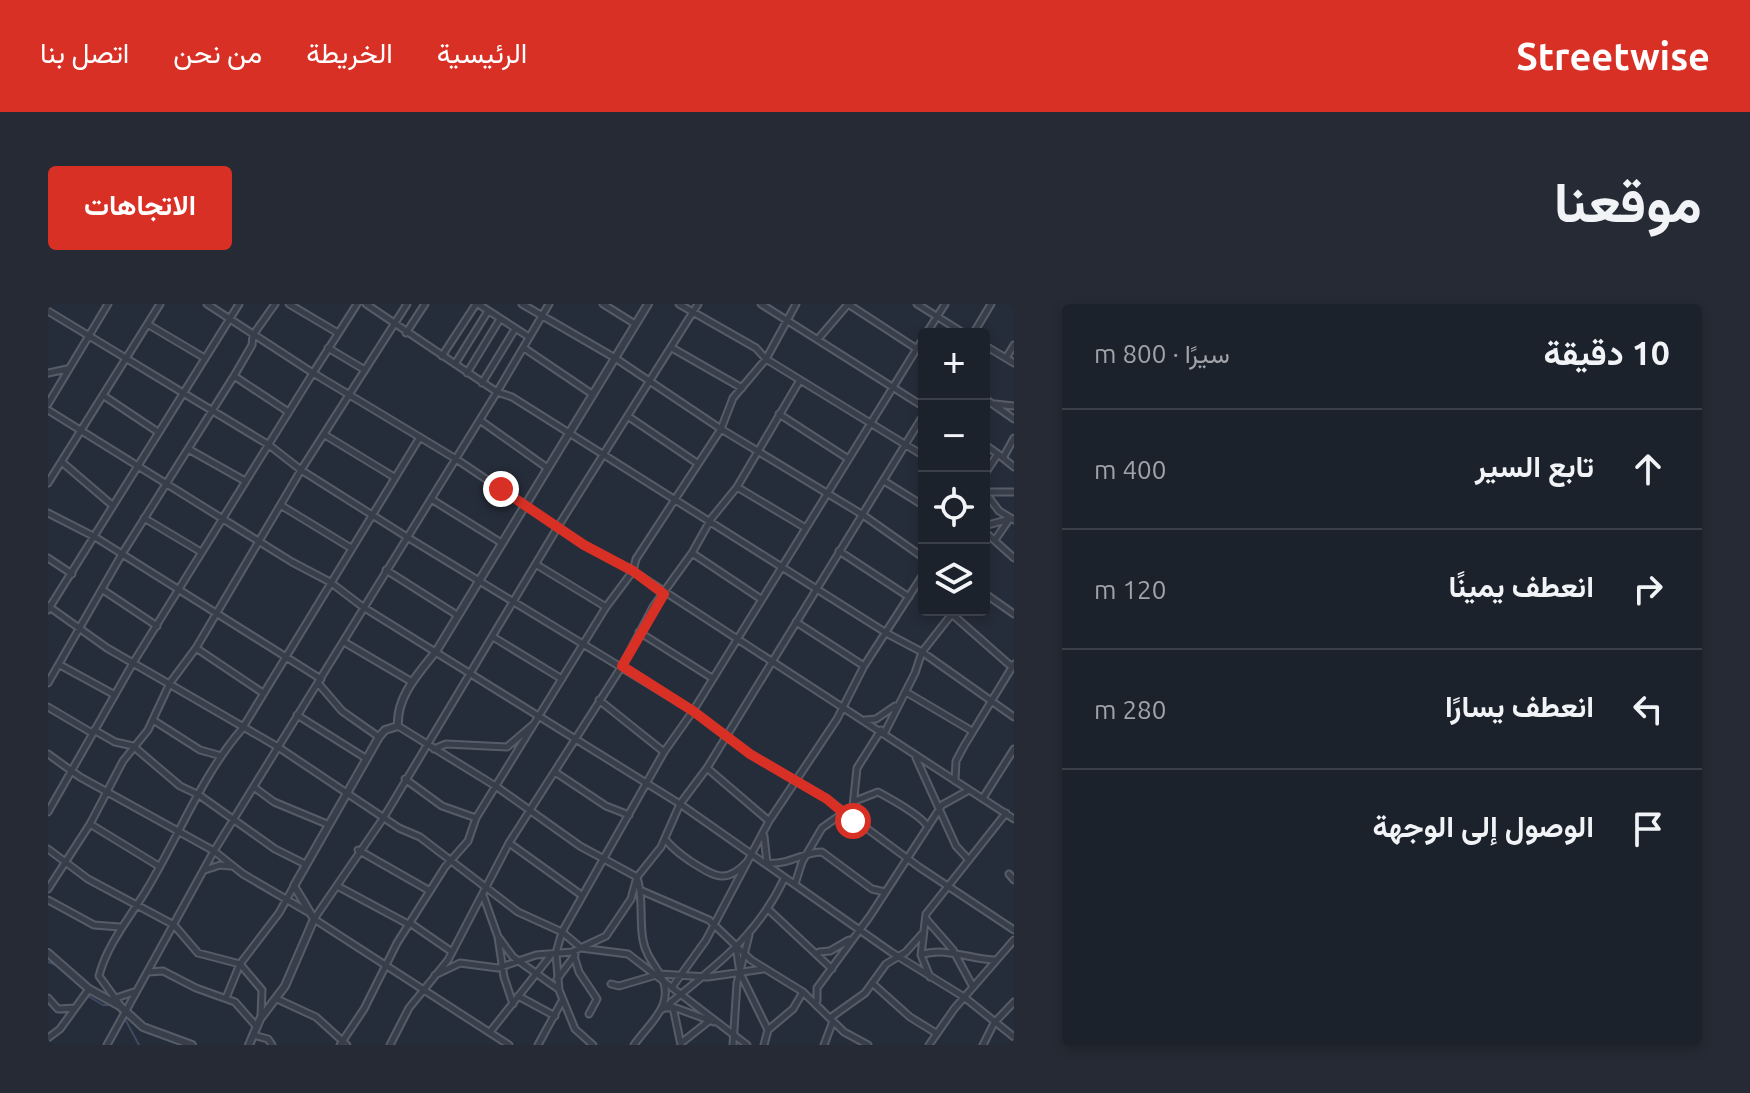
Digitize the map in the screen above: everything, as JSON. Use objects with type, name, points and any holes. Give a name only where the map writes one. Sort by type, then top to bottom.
[{"type":"street","points":[[48,404],[108,304]]},
{"type":"street","points":[[48,483],[160,304]]},
{"type":"street","points":[[207,304],[313,373],[456,459],[523,505],[559,525],[584,545],[633,571],[1014,819]]},
{"type":"street","points":[[239,304],[203,357],[49,608],[133,663],[242,729],[278,747],[452,860],[518,912],[562,932],[581,948],[628,954],[747,1045]]},
{"type":"street","points":[[48,683],[166,481],[190,450],[234,376],[252,345],[253,335],[275,304]]},
{"type":"street","points":[[289,304],[338,333]]},
{"type":"street","points":[[48,812],[133,663],[224,519],[287,411],[357,304]]},
{"type":"street","points":[[366,304],[482,383],[512,397],[711,519],[888,634],[922,652],[1014,717]]},
{"type":"street","points":[[48,889],[90,824],[133,746],[153,720],[170,683],[196,648],[301,470],[407,304]]},
{"type":"street","points":[[406,333],[425,304]]},
{"type":"street","points":[[442,356],[477,304],[529,337]]},
{"type":"street","points":[[522,304],[615,358],[721,429],[863,515],[918,554]]},
{"type":"street","points":[[107,1045],[214,851],[481,421],[549,304]]},
{"type":"street","points":[[603,304],[635,324]]},
{"type":"street","points":[[398,726],[398,712],[412,682],[437,650],[500,542],[648,304]]},
{"type":"street","points":[[679,304],[756,348],[766,359],[918,452]]},
{"type":"street","points":[[260,1019],[277,999],[314,919],[339,887],[358,850],[384,817],[424,744],[698,304]]},
{"type":"street","points":[[761,304],[918,403]]},
{"type":"street","points":[[277,999],[316,1017],[344,1044],[409,924],[468,841],[476,818],[541,718],[606,607],[633,571],[636,559],[721,429],[727,408],[766,359],[796,304]]},
{"type":"street","points":[[490,1045],[492,1034],[518,996],[554,953],[580,894],[664,752],[693,711],[804,527],[917,349],[848,304],[818,339]]},
{"type":"street","points":[[917,304],[956,328]]},
{"type":"street","points":[[930,328],[945,304]]},
{"type":"street","points":[[977,328],[991,304]]},
{"type":"street","points":[[48,311],[269,445],[301,470],[407,537],[693,711],[1014,930]]},
{"type":"street","points":[[455,364],[488,311]]},
{"type":"street","points":[[467,373],[500,319]]},
{"type":"street","points":[[149,325],[203,357]]},
{"type":"street","points":[[482,383],[515,329]]},
{"type":"street","points":[[1006,358],[1014,345]]},
{"type":"street","points":[[328,348],[365,370]]},
{"type":"street","points":[[524,348],[592,394]]},
{"type":"street","points":[[672,348],[742,388]]},
{"type":"street","points":[[990,349],[1014,363]]},
{"type":"street","points":[[48,373],[68,369]]},
{"type":"street","points":[[234,376],[287,411]]},
{"type":"street","points":[[390,1045],[400,1022],[452,952],[509,843],[622,666],[639,632],[711,519],[737,487],[800,380]]},
{"type":"street","points":[[104,396],[158,432]]},
{"type":"street","points":[[987,400],[1014,419]]},
{"type":"street","points":[[991,403],[1014,406]]},
{"type":"street","points":[[48,410],[138,463],[259,542],[330,582],[363,607],[437,650],[680,804],[767,863],[784,879],[964,997],[1014,1037]]},
{"type":"street","points":[[779,414],[847,458]]},
{"type":"street","points":[[629,417],[697,463]]},
{"type":"street","points":[[481,421],[546,467]]},
{"type":"street","points":[[435,975],[460,963],[487,968],[581,948],[606,936],[631,899],[637,877],[665,839],[680,804],[707,768],[918,424]]},
{"type":"street","points":[[325,435],[394,477]]},
{"type":"street","points":[[112,999],[99,976],[121,927],[178,834],[218,755],[242,729],[284,655],[420,437]]},
{"type":"street","points":[[987,472],[1014,438]]},
{"type":"street","points":[[990,448],[1014,467]]},
{"type":"street","points":[[190,450],[245,481]]},
{"type":"street","points":[[63,463],[112,505]]},
{"type":"street","points":[[884,481],[918,502]]},
{"type":"street","points":[[737,487],[804,527]]},
{"type":"street","points":[[990,492],[1014,492]]},
{"type":"street","points":[[431,499],[500,542]]},
{"type":"street","points":[[990,499],[999,511],[1012,520]]},
{"type":"street","points":[[282,506],[351,548]]},
{"type":"street","points":[[48,513],[95,537],[284,655],[320,681],[342,711],[379,737]]},
{"type":"street","points":[[144,518],[201,552]]},
{"type":"street","points":[[990,527],[1012,520]]},
{"type":"street","points":[[995,540],[1012,520]]},
{"type":"street","points":[[990,535],[1014,558]]},
{"type":"street","points":[[839,551],[909,597]]},
{"type":"street","points":[[692,553],[761,599]]},
{"type":"street","points":[[48,558],[72,574]]},
{"type":"street","points":[[537,565],[606,607]]},
{"type":"street","points":[[386,570],[457,615]]},
{"type":"street","points":[[662,1010],[669,985],[679,977],[706,940],[712,923],[769,821],[918,583]]},
{"type":"street","points":[[103,590],[157,626]]},
{"type":"street","points":[[990,597],[1014,614]]},
{"type":"street","points":[[855,801],[857,768],[906,692],[922,652],[951,616]]},
{"type":"street","points":[[955,781],[956,761],[1013,665],[958,616]]},
{"type":"street","points":[[796,622],[864,666]]},
{"type":"street","points":[[639,632],[712,678]]},
{"type":"street","points":[[493,637],[562,679]]},
{"type":"street","points":[[344,642],[412,682]]},
{"type":"street","points":[[196,648],[263,693]]},
{"type":"street","points":[[60,665],[115,695]]},
{"type":"street","points":[[906,692],[972,731]]},
{"type":"street","points":[[599,700],[664,752]]},
{"type":"street","points":[[864,720],[876,719],[900,701]]},
{"type":"street","points":[[48,707],[93,732],[133,746],[180,786],[234,818],[275,849],[305,864]]},
{"type":"street","points":[[297,715],[367,759]]},
{"type":"street","points":[[433,749],[446,744],[507,747],[516,743],[541,718]]},
{"type":"street","points":[[153,720],[200,750],[218,755]]},
{"type":"street","points":[[398,726],[497,787],[580,846],[637,877],[641,891],[643,946],[657,975]]},
{"type":"street","points":[[226,998],[240,964],[279,913],[379,737],[385,730],[398,726]]},
{"type":"street","points":[[983,798],[1014,749]]},
{"type":"street","points":[[48,754],[178,834],[214,851],[231,866],[308,912]]},
{"type":"street","points":[[916,757],[956,846],[969,860]]},
{"type":"street","points":[[1007,759],[1014,763]]},
{"type":"street","points":[[707,768],[769,821]]},
{"type":"street","points":[[555,772],[606,806],[629,815]]},
{"type":"street","points":[[405,779],[442,806],[476,818]]},
{"type":"street","points":[[255,788],[274,802],[327,824]]},
{"type":"street","points":[[818,953],[830,951],[861,930],[939,809],[947,799],[969,790]]},
{"type":"street","points":[[795,884],[805,856],[822,828],[855,801],[878,792],[898,807],[921,816],[928,827]]},
{"type":"street","points":[[931,978],[921,955],[925,919],[933,902],[1006,813]]},
{"type":"street","points":[[90,824],[158,865]]},
{"type":"street","points":[[765,829],[763,853],[767,863]]},
{"type":"street","points":[[665,839],[682,857],[714,877],[733,875],[752,855]]},
{"type":"street","points":[[509,843],[580,894]]},
{"type":"street","points":[[48,849],[66,864],[174,925],[198,953],[240,964],[262,990],[260,1019],[249,1045]]},
{"type":"street","points":[[358,850],[430,891]]},
{"type":"street","points":[[767,863],[794,862],[822,852],[872,889],[886,893]]},
{"type":"street","points":[[204,871],[220,865],[231,866]]},
{"type":"street","points":[[1009,874],[1014,880]]},
{"type":"street","points":[[634,1045],[662,1010],[705,977],[749,934],[769,910],[784,879]]},
{"type":"street","points":[[294,886],[314,919],[509,1045]]},
{"type":"street","points":[[339,887],[409,924],[452,952]]},
{"type":"street","points":[[641,891],[671,901],[712,923],[746,956],[817,1002],[832,1020],[868,1045]]},
{"type":"street","points":[[482,894],[498,937],[504,977],[513,1004]]},
{"type":"street","points":[[48,900],[94,925],[121,927]]},
{"type":"street","points":[[769,910],[832,969]]},
{"type":"street","points":[[925,919],[955,954],[973,987]]},
{"type":"street","points":[[824,1045],[832,1020],[865,993],[886,964],[915,944],[923,931]]},
{"type":"street","points":[[733,1045],[740,973],[749,934]]},
{"type":"street","points":[[498,937],[518,961],[559,990]]},
{"type":"street","points":[[817,1002],[817,988],[851,939]]},
{"type":"street","points":[[929,1045],[964,997],[1014,940]]},
{"type":"street","points":[[736,946],[740,973],[768,1030]]},
{"type":"street","points":[[557,979],[581,948]]},
{"type":"street","points":[[921,955],[931,951],[970,959],[996,960]]},
{"type":"street","points":[[48,953],[89,989],[112,999],[143,1027],[192,1045]]},
{"type":"street","points":[[554,953],[562,1000],[580,1037],[593,1045]]},
{"type":"street","points":[[574,956],[579,972],[597,999],[589,1014]]},
{"type":"street","points":[[611,984],[627,984],[657,975],[705,977],[764,969]]},
{"type":"street","points":[[147,972],[163,971],[235,1002],[257,1027]]},
{"type":"street","points":[[872,983],[910,1017],[936,1033]]},
{"type":"street","points":[[48,1038],[60,1029],[89,989]]},
{"type":"street","points":[[112,999],[136,991]]},
{"type":"street","points":[[764,1045],[768,1030],[793,1009],[803,992]]},
{"type":"street","points":[[518,996],[555,1016]]},
{"type":"street","points":[[48,998],[58,1009],[76,1007]]},
{"type":"street","points":[[538,1045],[562,1000]]},
{"type":"street","points":[[983,1045],[994,1023],[1014,1002]]},
{"type":"street","points":[[662,1010],[673,1007],[720,1023]]},
{"type":"street","points":[[673,1007],[681,1044],[710,1021]]},
{"type":"street","points":[[253,1035],[268,1039],[272,1045]]},
{"type":"waterway","points":[[48,962],[59,966],[84,990]]},
{"type":"waterway","points":[[88,996],[103,1005],[114,1005],[121,1014]]},
{"type":"waterway","points":[[125,1019],[139,1045]]},
{"type":"route","points":[[501,489],[559,525],[584,545],[633,571],[664,594],[653,607],[622,666],[693,711],[750,754],[827,799],[853,821]]}]
